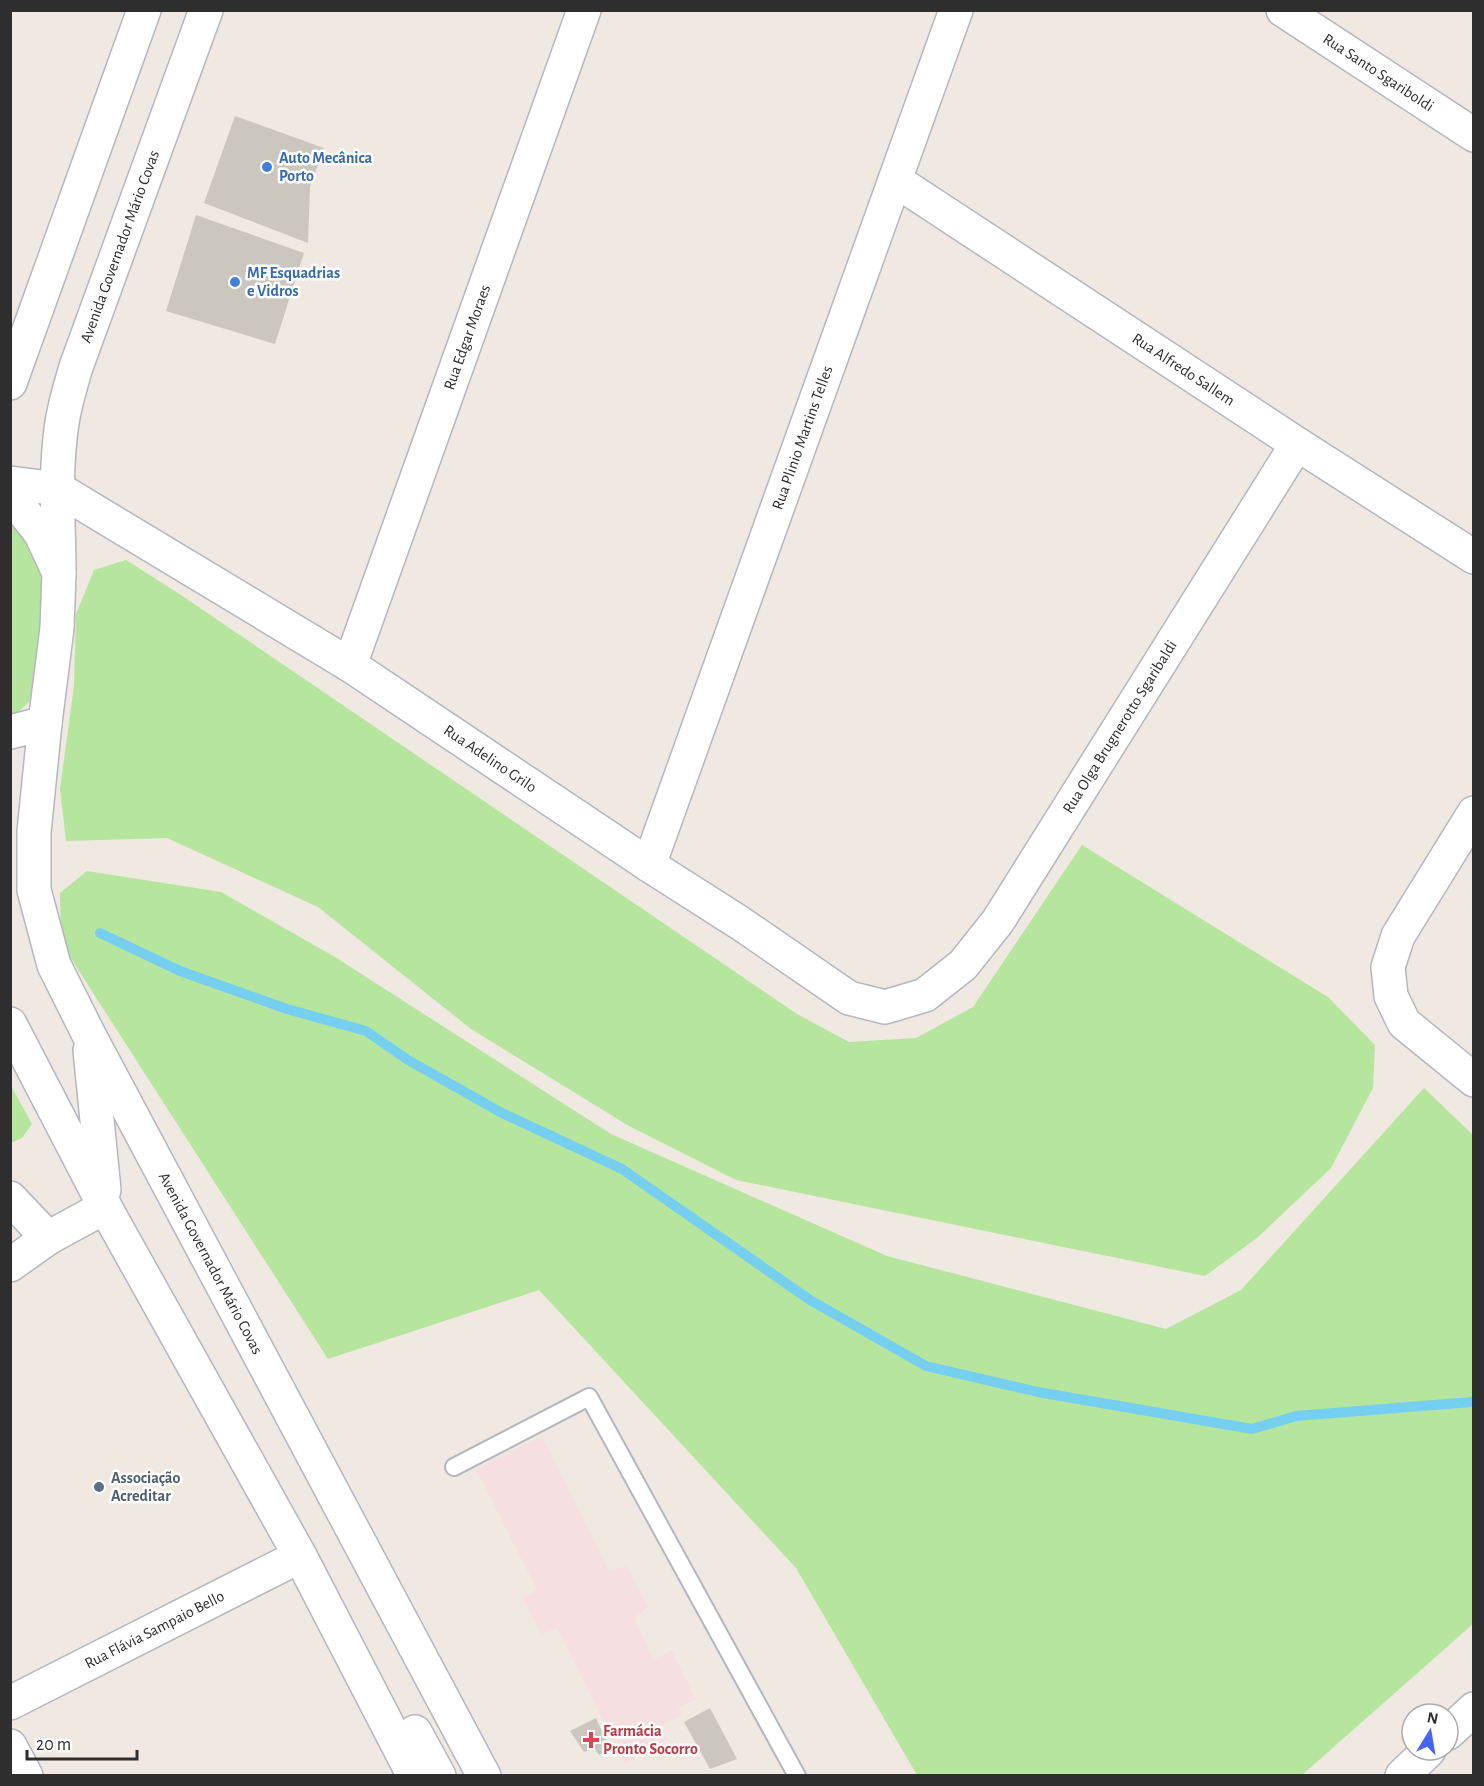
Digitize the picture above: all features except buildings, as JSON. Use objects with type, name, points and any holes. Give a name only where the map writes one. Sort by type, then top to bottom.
[{"type":"street","points":[[10,383],[144,10]]},
{"type":"street","name":"Avenida Governador Mário Covas","points":[[206,10],[84,345],[66,402],[60,439],[58,489],[57,628],[34,832],[34,890],[54,965],[89,1035],[484,1776]]},
{"type":"street","name":"Rua Edgar Moraes","points":[[350,665],[584,10]]},
{"type":"street","name":"Rua Plinio Martins Telles","points":[[648,865],[956,10]]},
{"type":"street","name":"Rua Santo Sgariboldi","points":[[1283,10],[1473,135]]},
{"type":"street","name":"Rua Alfredo Sallem","points":[[895,180],[1473,557]]},
{"type":"street","name":"Rua Olga Brugnerotto Sgaribaldi","points":[[925,995],[963,965],[998,921],[1297,444]]},
{"type":"street","points":[[10,483],[58,489]]},
{"type":"street","name":"Rua Adelino Grilo","points":[[58,489],[350,665],[648,865],[740,923],[849,998],[885,1007],[925,995]]},
{"type":"street","points":[[10,499],[24,512],[41,534],[59,573]]},
{"type":"street","points":[[10,732],[45,723]]},
{"type":"street","points":[[1473,813],[1398,936],[1388,967],[1391,996],[1404,1023],[1473,1080]]},
{"type":"street","points":[[10,1024],[105,1207],[300,1556],[414,1776]]},
{"type":"street","points":[[89,1035],[105,1207]]},
{"type":"street","points":[[10,1198],[48,1238]]},
{"type":"street","points":[[10,1265],[48,1238],[105,1207]]},
{"type":"street","name":"Rua Flávia Sampaio Bello","points":[[10,1703],[300,1556]]},
{"type":"street","points":[[357,1666],[389,1682],[439,1776]]},
{"type":"street","points":[[1460,1721],[1473,1709]]},
{"type":"street","points":[[10,1746],[26,1776]]},
{"type":"street","points":[[1402,1776],[1417,1762]]},
{"type":"lane","points":[[454,1467],[589,1397],[797,1776]]},
{"type":"shaded area","points":[[542,1436],[609,1572],[626,1566],[648,1607],[634,1618],[654,1659],[672,1651],[696,1699],[678,1707],[682,1714],[659,1727],[668,1739],[625,1764],[557,1628],[542,1634],[522,1598],[537,1590],[476,1469]]},
{"type":"green space","points":[[10,513],[39,556],[47,594],[37,677],[29,702],[17,713],[11,714]]},
{"type":"green space","points":[[126,560],[181,595],[797,1014],[849,1042],[916,1038],[973,1007],[1082,845],[1328,997],[1375,1045],[1373,1088],[1331,1168],[1257,1238],[1205,1276],[736,1180],[629,1126],[471,1029],[318,907],[167,838],[66,841],[60,789],[74,686],[76,614],[94,570]]},
{"type":"green space","points":[[87,871],[221,892],[335,957],[611,1134],[887,1256],[1166,1329],[1241,1290],[1424,1088],[1473,1135],[1473,1624],[1302,1775],[917,1775],[796,1568],[539,1290],[328,1359],[61,943],[60,893]]},
{"type":"green space","points":[[10,1084],[32,1124],[22,1138],[11,1143]]},
{"type":"waterway","points":[[100,933],[180,971],[287,1009],[366,1031],[408,1060],[502,1113],[622,1169],[810,1300],[926,1366],[1038,1392],[1252,1429],[1296,1416],[1472,1402]]},
{"type":"place","name":"Auto Mecânica Porto","points":[[267,167]]},
{"type":"place","name":"MF Esquadrias e Vidros","points":[[235,282]]},
{"type":"place","name":"Associação Acreditar","points":[[99,1487]]},
{"type":"place","name":"Farmácia Pronto Socorro","points":[[591,1740]]}]
